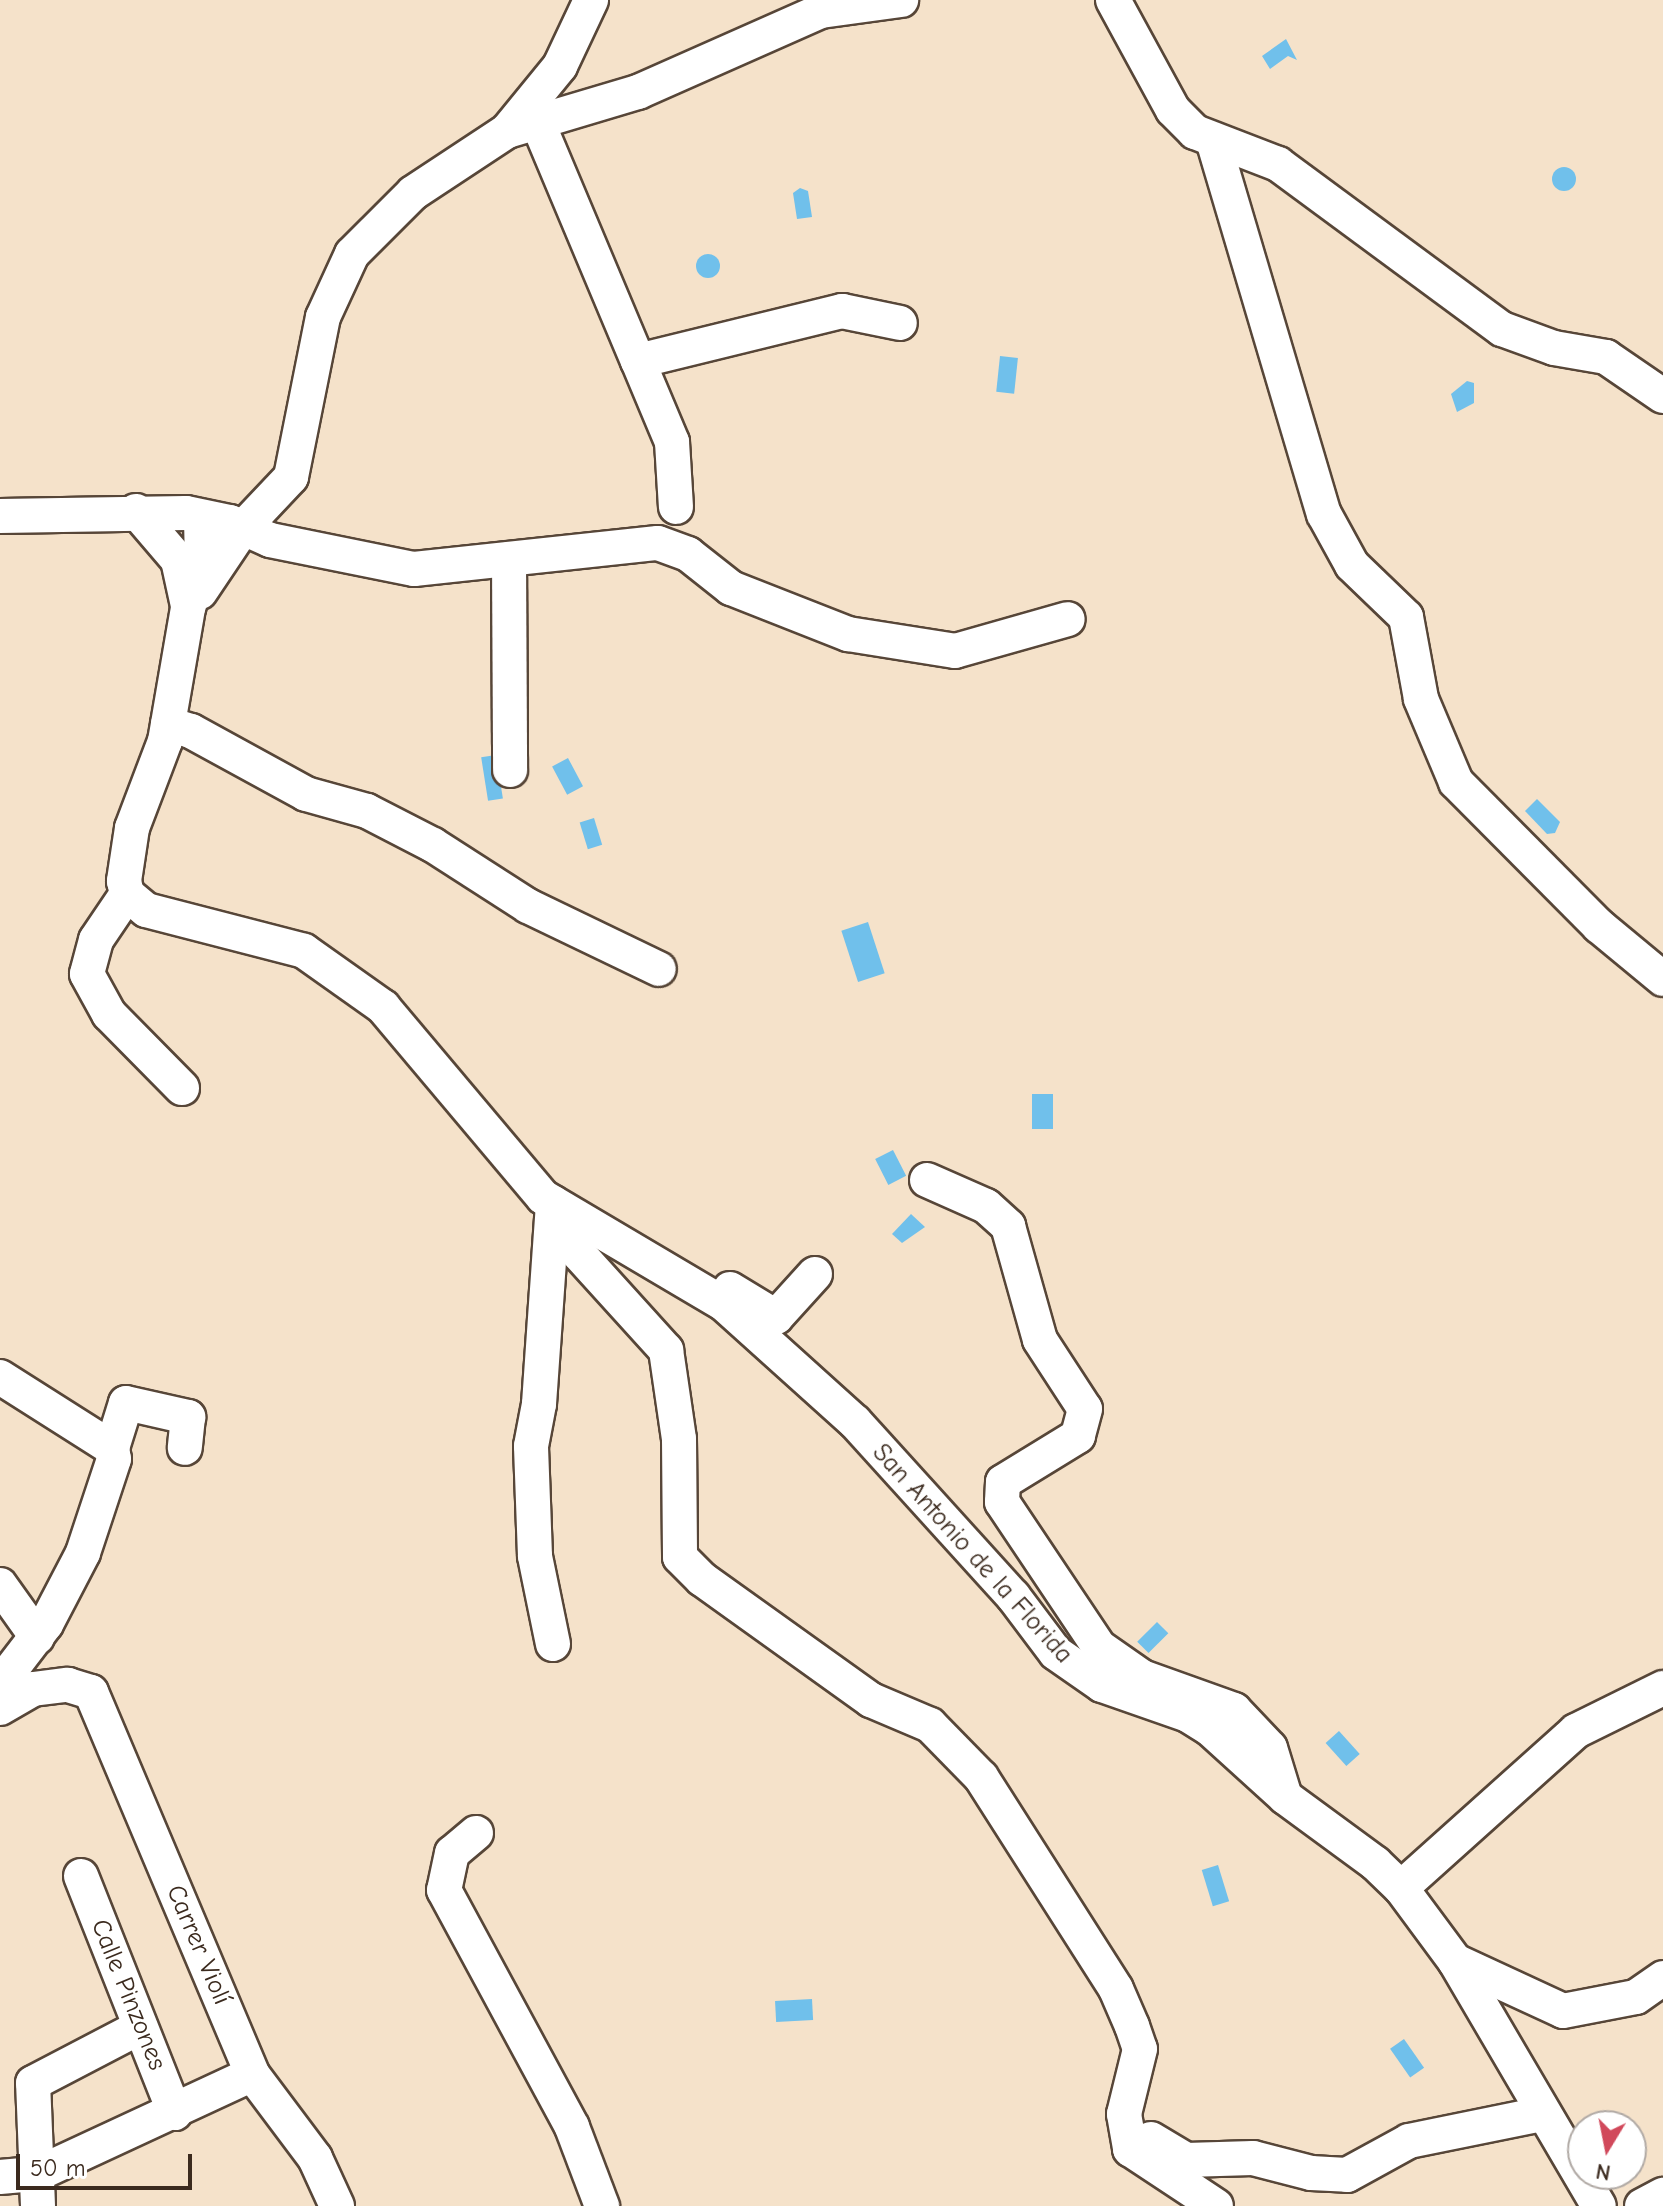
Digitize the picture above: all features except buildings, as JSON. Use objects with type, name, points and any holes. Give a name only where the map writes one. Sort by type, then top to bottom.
[{"type":"street","points":[[522,126],[560,66],[591,0]]},
{"type":"street","points":[[188,608],[243,528],[291,477],[323,317],[352,254],[413,193],[522,126],[638,92],[821,11],[901,0]]},
{"type":"street","points":[[1113,0],[1173,110],[1195,132],[1278,164],[1502,329],[1554,348],[1606,357],[1663,396]]},
{"type":"street","points":[[522,126],[638,361],[672,442],[676,507]]},
{"type":"street","points":[[1213,140],[1324,514],[1352,565],[1406,617],[1421,699],[1456,782],[1599,926],[1663,979]]},
{"type":"street","points":[[638,361],[842,311],[900,323]]},
{"type":"street","points":[[136,511],[178,560],[188,608]]},
{"type":"street","points":[[0,516],[136,511],[194,515],[243,528],[270,540],[414,569],[658,543],[688,554],[731,588],[848,634],[955,651],[1068,619]]},
{"type":"street","points":[[178,560],[194,515]]},
{"type":"street","points":[[182,1088],[109,1014],[87,974],[96,940],[127,894],[124,881],[132,828],[168,724],[188,608],[202,566],[194,515]]},
{"type":"street","points":[[509,559],[510,770]]},
{"type":"street","points":[[168,724],[191,731],[306,794],[367,811],[433,845],[528,906],[659,969]]},
{"type":"street","name":"San Antonio de la Florida","points":[[127,894],[146,910],[304,951],[383,1007],[553,1203],[579,1254],[666,1350],[679,1439],[680,1557],[702,1579],[871,1700],[930,1725],[981,1777],[1116,1989],[1132,2026],[1140,2049],[1126,2124]]},
{"type":"street","points":[[927,1180],[986,1206],[1008,1226],[1040,1340],[1085,1409],[1078,1436],[1003,1482],[1002,1502],[1099,1647],[1142,1677],[1234,1710],[1270,1748],[1285,1797]]},
{"type":"street","points":[[553,1203],[539,1404],[531,1446],[535,1556],[553,1644]]},
{"type":"street","name":"San Antonio de la Florida","points":[[553,1203],[711,1296],[855,1422],[1013,1596],[1056,1653],[1102,1685],[1199,1722],[1285,1797],[1401,1888],[1455,1961],[1542,2114],[1599,2206]]},
{"type":"street","points":[[711,1296],[734,1288],[776,1317],[815,1274]]},
{"type":"street","points":[[0,1377],[113,1453]]},
{"type":"street","points":[[0,1684],[37,1637],[83,1553],[126,1403],[188,1417],[185,1448]]},
{"type":"street","points":[[0,1585],[37,1637]]},
{"type":"street","name":"Carrer Violí","points":[[0,1708],[33,1689],[68,1685],[91,1692],[252,2074],[315,2158],[337,2206]]},
{"type":"street","points":[[1401,1888],[1576,1731],[1663,1688]]},
{"type":"street","points":[[476,1833],[452,1853],[444,1890],[572,2127],[602,2206]]},
{"type":"street","name":"Calle Pinzones","points":[[81,1876],[175,2113]]},
{"type":"street","points":[[1455,1961],[1563,2011],[1636,1997],[1663,1978]]},
{"type":"street","points":[[37,2190],[33,2083],[140,2027]]},
{"type":"street","points":[[0,2177],[37,2190],[252,2074]]},
{"type":"street","points":[[1126,2124],[1186,2160],[1253,2158],[1311,2173],[1356,2173],[1409,2141],[1542,2114]]},
{"type":"street","points":[[1126,2124],[1130,2149],[1216,2206]]},
{"type":"street","points":[[1642,2206],[1663,2195]]},
{"type":"water","points":[[1286,39],[1297,60],[1288,56],[1270,69],[1262,56]]},
{"type":"water","points":[[1564,167],[1575,174],[1576,179],[1569,190],[1564,191],[1553,184],[1552,179],[1559,168]]},
{"type":"water","points":[[800,188],[808,191],[812,217],[797,219],[793,193]]},
{"type":"water","points":[[708,254],[717,257],[720,266],[717,275],[708,278],[699,275],[696,266],[699,257]]},
{"type":"water","points":[[1000,356],[1018,358],[1014,394],[996,392]]},
{"type":"water","points":[[1467,381],[1474,383],[1474,403],[1457,412],[1451,394]]},
{"type":"water","points":[[496,755],[503,798],[488,801],[481,757]]},
{"type":"water","points":[[568,758],[583,786],[567,795],[552,766]]},
{"type":"water","points":[[1537,799],[1560,822],[1555,833],[1547,834],[1525,811]]},
{"type":"water","points":[[594,818],[602,845],[588,849],[580,822]]},
{"type":"water","points":[[868,922],[885,973],[858,982],[841,931]]},
{"type":"water","points":[[1032,1094],[1053,1094],[1053,1129],[1032,1129]]},
{"type":"water","points":[[893,1150],[906,1176],[888,1185],[875,1159]]},
{"type":"water","points":[[911,1214],[925,1227],[902,1243],[892,1234]]},
{"type":"water","points":[[1157,1622],[1168,1633],[1149,1653],[1137,1642]]},
{"type":"water","points":[[1339,1731],[1360,1754],[1346,1766],[1326,1743]]},
{"type":"water","points":[[1218,1865],[1229,1901],[1213,1906],[1202,1870]]},
{"type":"water","points":[[812,1999],[813,2020],[776,2022],[775,2001]]},
{"type":"water","points":[[1404,2039],[1424,2068],[1410,2077],[1390,2049]]}]
